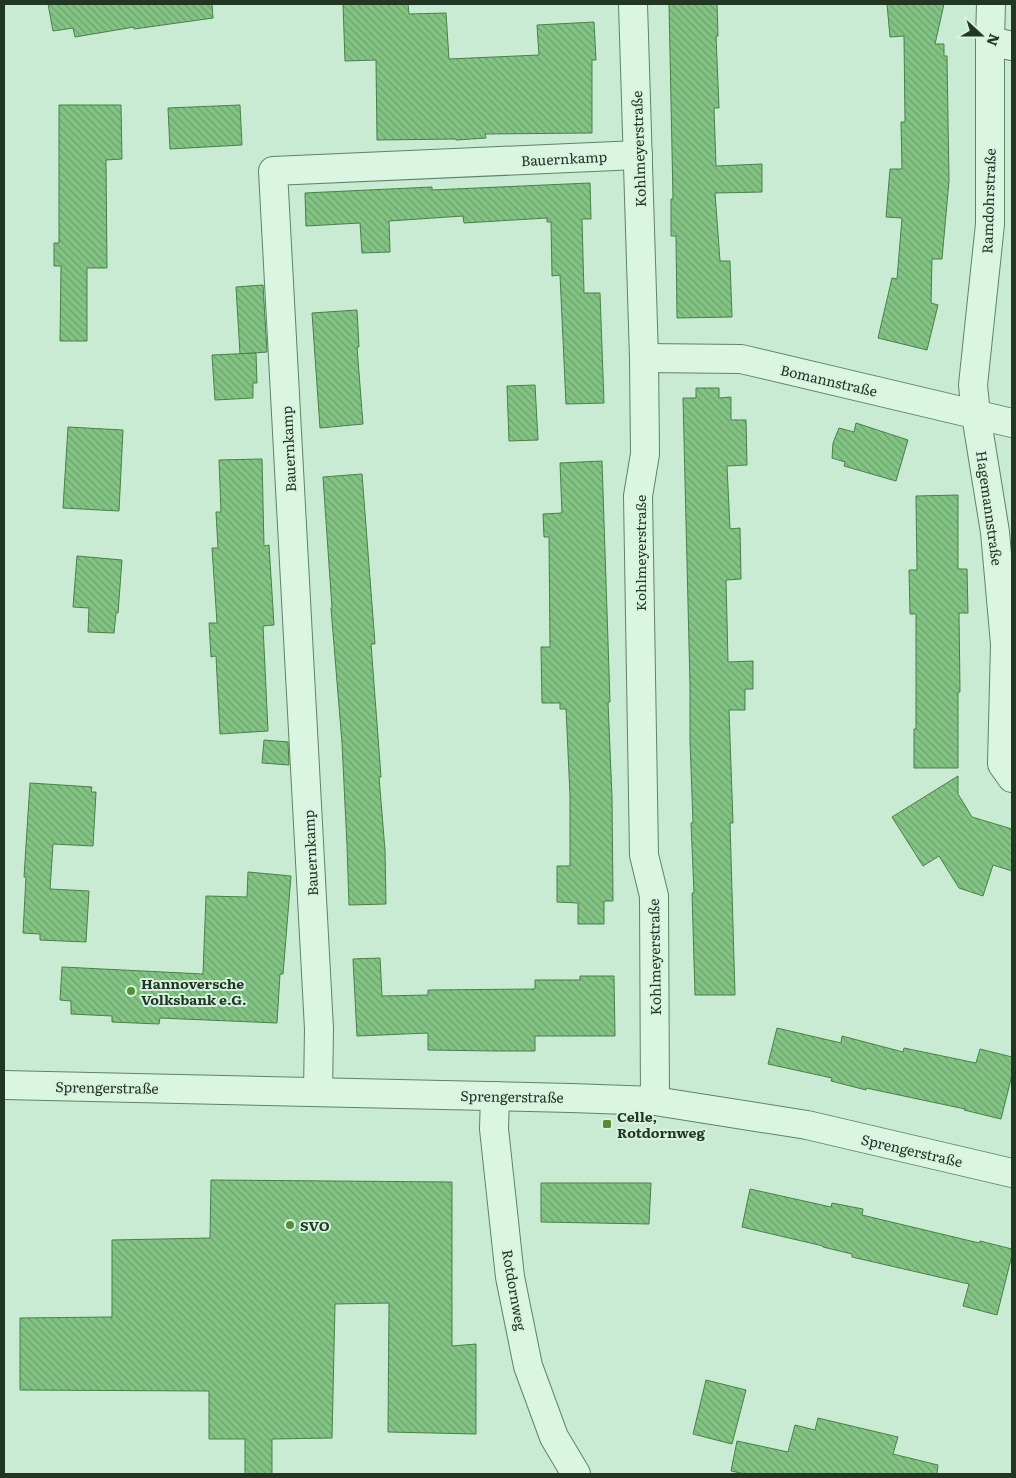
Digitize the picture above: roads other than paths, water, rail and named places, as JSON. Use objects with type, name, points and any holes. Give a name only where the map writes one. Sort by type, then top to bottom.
[{"type":"street","name":"Kohlmeyerstraße","points":[[633,4],[644,358],[645,454],[638,496],[644,855],[654,896],[655,1101]]},
{"type":"street","name":"Ramdohrstraße","points":[[976,415],[973,385],[990,224],[1001,43],[990,4]]},
{"type":"street","name":"Bauernkamp","points":[[318,1092],[319,1030],[273,171],[638,155]]},
{"type":"street","name":"Bomannstraße","points":[[644,358],[741,359],[1012,423]]},
{"type":"street","name":"Hagemannstraße","points":[[976,415],[995,532],[1005,644],[1002,764],[1012,778]]},
{"type":"street","name":"Sprengerstraße","points":[[4,1085],[655,1101],[807,1125],[1012,1173]]},
{"type":"street","name":"Rotdornweg","points":[[495,1096],[494,1129],[510,1277],[528,1366],[554,1437],[576,1474]]},
{"type":"place","name":"Hannoversche Volksbank e.G.","points":[[131,991]]},
{"type":"place","name":"Celle, Rotdornweg","points":[[607,1124]]},
{"type":"place","name":"SVO","points":[[290,1225]]}]
